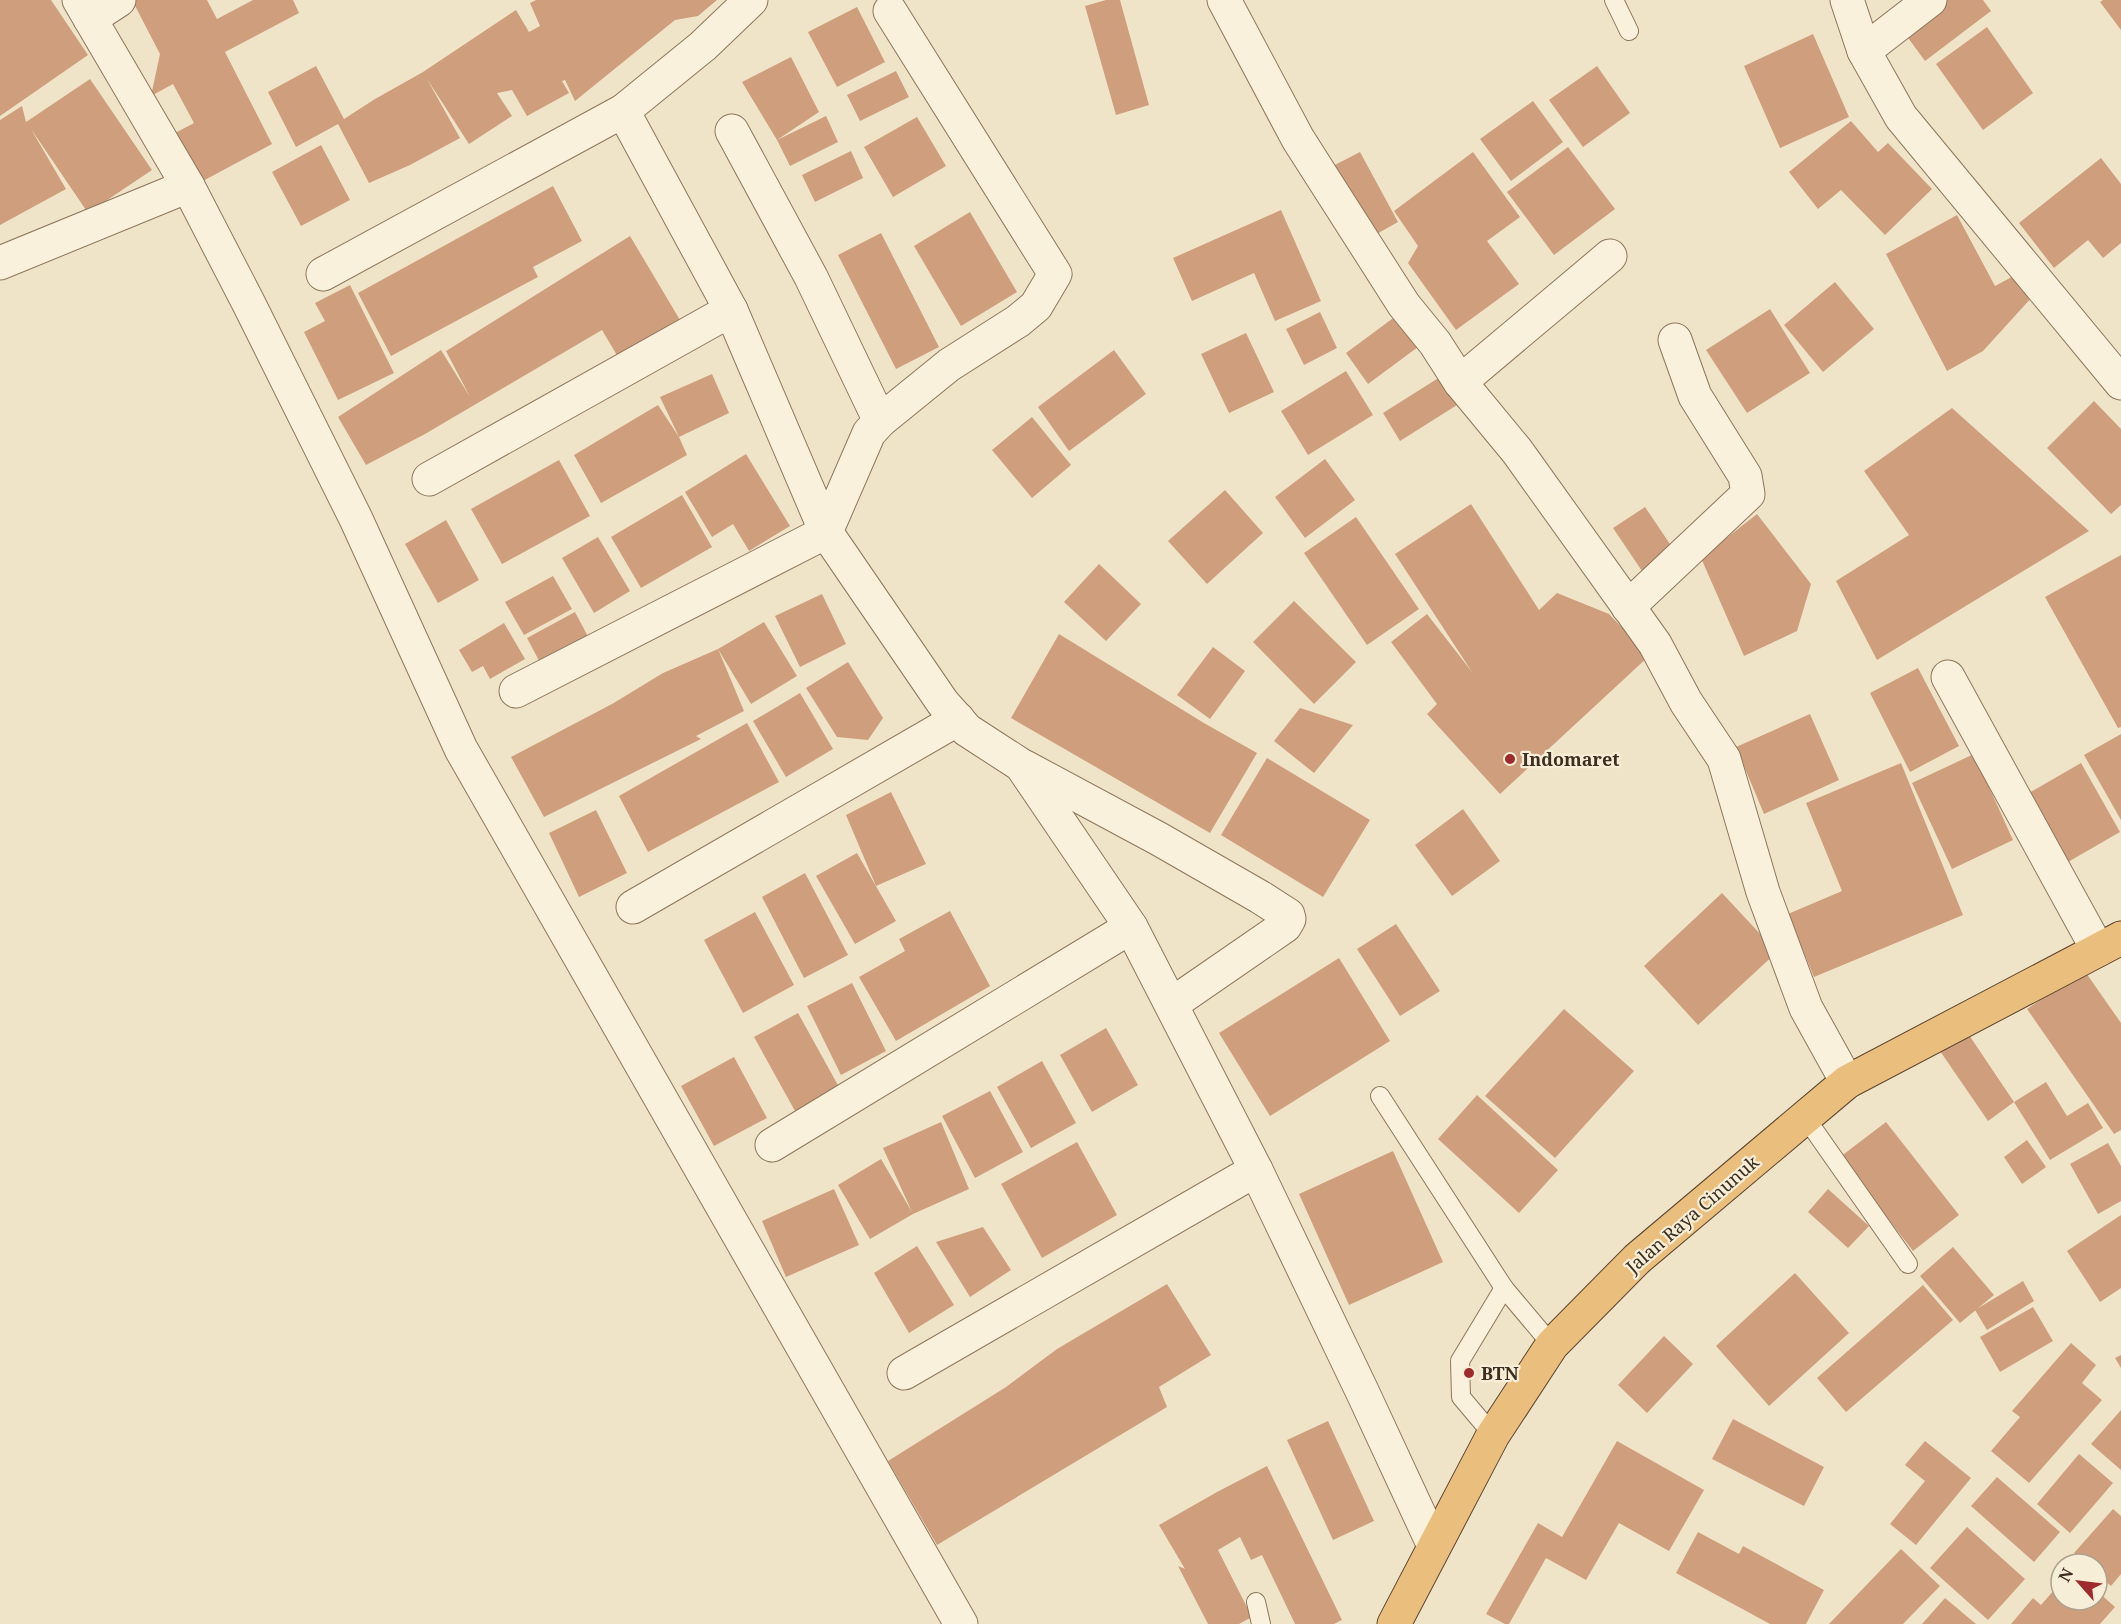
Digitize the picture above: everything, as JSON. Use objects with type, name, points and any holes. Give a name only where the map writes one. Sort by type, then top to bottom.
[{"type":"highway","name":"Jalan Raya Cinunuk","points":[[1394,1624],[1493,1436],[1552,1345],[1637,1259],[1847,1082],[2109,944]]},
{"type":"street","points":[[119,0],[85,9],[188,186],[356,519],[461,749],[961,1624]]},
{"type":"street","points":[[323,274],[624,111],[703,46],[750,0]]},
{"type":"street","points":[[1224,0],[1298,139],[1404,305],[1435,343],[1460,382],[1517,451],[1655,644],[1686,702],[1724,759],[1763,892],[1806,1008],[1847,1082]]},
{"type":"street","points":[[1847,0],[1864,51],[1901,117],[2121,383]]},
{"type":"street","points":[[1864,51],[1930,0]]},
{"type":"street","points":[[516,691],[826,532],[869,433],[880,421],[949,365],[1018,321],[1036,306],[1055,274],[890,11]]},
{"type":"street","points":[[624,111],[731,310],[826,532],[943,703],[967,730],[1021,765],[1169,844],[1288,915],[1289,919],[1285,926],[1172,1004]]},
{"type":"street","points":[[732,131],[811,277],[880,421]]},
{"type":"street","points":[[0,263],[188,186]]},
{"type":"street","points":[[1460,382],[1610,256]]},
{"type":"street","points":[[429,479],[731,310]]},
{"type":"street","points":[[1628,607],[1748,494],[1745,476],[1695,396],[1675,340]]},
{"type":"street","points":[[1947,677],[2109,944]]},
{"type":"street","points":[[633,907],[958,719]]},
{"type":"street","points":[[1021,765],[1131,927],[1172,1004],[1256,1170],[1434,1546]]},
{"type":"street","points":[[772,1145],[1131,927]]},
{"type":"street","points":[[904,1373],[1256,1170]]},
{"type":"lane","points":[[1614,0],[1629,32]]},
{"type":"lane","points":[[1380,1096],[1504,1288],[1552,1345]]},
{"type":"lane","points":[[1805,1117],[1908,1264]]},
{"type":"lane","points":[[1493,1436],[1461,1397],[1460,1360],[1504,1288]]},
{"type":"lane","points":[[1256,1602],[1261,1624]]},
{"type":"building","points":[[0,0],[51,0],[88,55],[0,116]]},
{"type":"building","points":[[132,0],[207,0],[217,19],[253,0],[293,0],[299,13],[225,52],[272,144],[201,182],[175,133],[194,123],[173,84],[151,96],[160,54]]},
{"type":"building","points":[[536,0],[717,0],[698,16],[675,20],[575,101],[565,80],[562,81],[569,93],[527,116],[512,90],[497,93],[512,116],[469,144],[427,79],[460,138],[410,165],[369,183],[338,124],[296,147],[268,92],[316,66],[344,119],[423,72],[516,10],[529,32],[540,26],[530,3]]},
{"type":"building","points":[[1106,0],[1120,0],[1149,105],[1116,115],[1085,6]]},
{"type":"building","points":[[1945,0],[1983,0],[1991,11],[1925,61],[1903,31]]},
{"type":"building","points":[[2121,0],[2121,30],[2100,2]]},
{"type":"building","points":[[857,7],[885,62],[837,87],[808,32]]},
{"type":"building","points":[[1987,27],[2033,93],[1983,130],[1936,64]]},
{"type":"building","points":[[1813,34],[1849,117],[1780,148],[1744,66]]},
{"type":"building","points":[[791,57],[819,112],[777,140],[742,82]]},
{"type":"building","points":[[1597,66],[1630,113],[1583,147],[1549,100]]},
{"type":"building","points":[[896,71],[909,97],[860,121],[847,95]]},
{"type":"building","points":[[90,79],[152,170],[88,213],[31,129],[66,189],[0,225],[0,120],[22,106],[26,122]]},
{"type":"building","points":[[1533,101],[1563,142],[1511,181],[1480,139]]},
{"type":"building","points":[[826,116],[838,142],[790,166],[777,140]]},
{"type":"building","points":[[917,117],[946,166],[893,197],[864,147]]},
{"type":"building","points":[[1851,121],[1878,152],[1888,143],[1932,189],[1885,235],[1841,190],[1818,209],[1789,172]]},
{"type":"building","points":[[321,145],[350,200],[301,226],[272,172]]},
{"type":"building","points":[[1568,147],[1615,209],[1554,255],[1507,192]]},
{"type":"building","points":[[851,151],[863,178],[815,202],[802,175]]},
{"type":"building","points":[[1360,152],[1398,222],[1366,240],[1327,169]]},
{"type":"building","points":[[1473,152],[1520,217],[1487,241],[1519,284],[1456,330],[1408,263],[1418,246],[1394,211]]},
{"type":"building","points":[[2101,158],[2121,184],[2121,243],[2103,258],[2088,240],[2054,268],[2019,223]]},
{"type":"building","points":[[553,186],[582,241],[533,267],[538,277],[391,356],[358,293]]},
{"type":"building","points":[[1281,210],[1321,301],[1275,321],[1254,273],[1192,301],[1173,258]]},
{"type":"building","points":[[970,212],[1017,292],[961,326],[914,246]]},
{"type":"building","points":[[1957,215],[1995,286],[2021,272],[2033,296],[1983,351],[1947,371],[1886,254]]},
{"type":"building","points":[[881,233],[939,347],[896,369],[838,255]]},
{"type":"building","points":[[630,236],[680,320],[618,357],[602,330],[425,434],[366,465],[338,417],[441,350],[470,397],[446,351]]},
{"type":"building","points":[[1835,282],[1874,329],[1823,372],[1784,325]]},
{"type":"building","points":[[350,285],[394,373],[338,400],[304,332],[325,321],[315,303]]},
{"type":"building","points":[[1770,309],[1810,373],[1747,413],[1706,350]]},
{"type":"building","points":[[1320,312],[1337,348],[1304,365],[1286,329]]},
{"type":"building","points":[[1396,316],[1418,347],[1368,384],[1346,353]]},
{"type":"building","points":[[1246,333],[1274,392],[1229,413],[1201,354]]},
{"type":"building","points":[[1114,350],[1146,394],[1069,451],[1038,407]]},
{"type":"building","points":[[1346,371],[1373,415],[1308,455],[1281,411]]},
{"type":"building","points":[[712,374],[729,413],[679,437],[660,397]]},
{"type":"building","points":[[1440,377],[1457,405],[1400,441],[1383,413]]},
{"type":"building","points":[[2094,401],[2121,429],[2121,505],[2111,514],[2047,448]]},
{"type":"building","points":[[658,405],[679,437],[687,455],[601,503],[574,455]]},
{"type":"building","points":[[1952,408],[2089,531],[1877,660],[1836,581],[1909,535],[1864,471]]},
{"type":"building","points":[[1032,417],[1071,465],[1032,498],[992,450]]},
{"type":"building","points":[[746,454],[790,526],[749,551],[733,524],[712,537],[685,492]]},
{"type":"building","points":[[1325,459],[1355,500],[1305,538],[1275,497]]},
{"type":"building","points":[[559,460],[590,516],[502,564],[471,509]]},
{"type":"building","points":[[1225,490],[1263,533],[1207,584],[1168,541]]},
{"type":"building","points":[[682,495],[712,547],[641,588],[611,537]]},
{"type":"building","points":[[1471,504],[1539,610],[1557,593],[1609,614],[1649,656],[1500,794],[1427,714],[1437,704],[1391,642],[1427,614],[1472,672],[1395,554]]},
{"type":"building","points":[[1645,507],[1676,553],[1644,574],[1613,528]]},
{"type":"building","points":[[1757,514],[1811,584],[1797,631],[1744,656],[1701,558]]},
{"type":"building","points":[[1356,517],[1419,609],[1367,645],[1304,553]]},
{"type":"building","points":[[446,520],[479,580],[438,603],[405,544]]},
{"type":"building","points":[[598,537],[630,591],[594,613],[562,558]]},
{"type":"building","points":[[2121,555],[2121,727],[2118,728],[2045,597]]},
{"type":"building","points":[[1099,564],[1141,604],[1106,641],[1064,602]]},
{"type":"building","points":[[553,576],[572,609],[524,635],[505,602]]},
{"type":"building","points":[[822,594],[846,644],[800,667],[775,616]]},
{"type":"building","points":[[1294,601],[1356,662],[1314,704],[1253,642]]},
{"type":"building","points":[[575,612],[593,646],[545,672],[527,638]]},
{"type":"building","points":[[764,622],[797,676],[751,704],[718,649]]},
{"type":"building","points":[[504,623],[525,659],[490,679],[483,666],[472,672],[459,650]]},
{"type":"building","points":[[1059,634],[1257,753],[1210,833],[1011,718]]},
{"type":"building","points":[[1213,647],[1245,671],[1210,719],[1177,695]]},
{"type":"building","points":[[718,649],[744,711],[696,736],[701,739],[544,817],[511,757],[612,704],[663,673]]},
{"type":"building","points":[[848,662],[883,718],[868,740],[837,737],[806,688]]},
{"type":"building","points":[[1918,668],[1959,746],[1910,772],[1870,693]]},
{"type":"building","points":[[800,693],[833,749],[786,777],[753,721]]},
{"type":"building","points":[[1300,708],[1353,725],[1314,773],[1274,741]]},
{"type":"building","points":[[1810,714],[1839,780],[1764,814],[1736,747]]},
{"type":"building","points":[[747,723],[779,782],[648,852],[619,796]]},
{"type":"building","points":[[2121,734],[2121,820],[2084,755]]},
{"type":"building","points":[[1974,754],[2013,840],[1952,869],[1912,783]]},
{"type":"building","points":[[1267,758],[1370,820],[1323,897],[1221,835]]},
{"type":"building","points":[[1901,763],[1963,915],[1814,977],[1788,914],[1842,891],[1806,803]]},
{"type":"building","points":[[2081,763],[2120,832],[2068,862],[2029,793]]},
{"type":"building","points":[[891,792],[926,864],[876,886],[846,815]]},
{"type":"building","points":[[1463,809],[1500,861],[1452,896],[1415,845]]},
{"type":"building","points":[[596,810],[627,873],[579,897],[549,833]]},
{"type":"building","points":[[857,853],[896,921],[855,944],[816,876]]},
{"type":"building","points":[[805,873],[848,955],[804,978],[762,897]]},
{"type":"building","points":[[1722,893],[1777,952],[1698,1025],[1644,966]]},
{"type":"building","points":[[950,911],[990,986],[896,1041],[859,977],[905,951],[899,939]]},
{"type":"building","points":[[755,912],[794,985],[743,1013],[704,940]]},
{"type":"building","points":[[1396,924],[1440,991],[1400,1016],[1357,949]]},
{"type":"building","points":[[1339,958],[1390,1041],[1270,1116],[1219,1033]]},
{"type":"building","points":[[2084,970],[2121,1023],[2121,1130],[2114,1134],[2027,1009]]},
{"type":"building","points":[[852,983],[886,1051],[841,1075],[807,1006]]},
{"type":"building","points":[[1564,1009],[1634,1071],[1555,1158],[1485,1096]]},
{"type":"building","points":[[798,1013],[839,1087],[795,1111],[754,1037]]},
{"type":"building","points":[[1106,1028],[1138,1085],[1092,1112],[1060,1055]]},
{"type":"building","points":[[1967,1032],[2014,1102],[1988,1121],[1940,1051]]},
{"type":"building","points":[[734,1057],[767,1118],[714,1146],[681,1086]]},
{"type":"building","points":[[1042,1061],[1076,1123],[1031,1148],[997,1087]]},
{"type":"building","points":[[2046,1082],[2067,1116],[2088,1103],[2103,1128],[2050,1160],[2014,1102]]},
{"type":"building","points":[[990,1091],[1023,1152],[975,1178],[942,1116]]},
{"type":"building","points":[[1477,1095],[1558,1170],[1519,1213],[1438,1139]]},
{"type":"building","points":[[941,1122],[969,1189],[913,1214],[870,1239],[838,1185],[881,1159],[912,1212],[883,1148]]},
{"type":"building","points":[[1886,1122],[1959,1215],[1913,1251],[1840,1157]]},
{"type":"building","points":[[2027,1140],[2046,1167],[2022,1184],[2004,1157]]},
{"type":"building","points":[[1077,1142],[1117,1215],[1042,1258],[1001,1184]]},
{"type":"building","points":[[2108,1143],[2121,1166],[2121,1201],[2098,1214],[2070,1164]]},
{"type":"building","points":[[1393,1151],[1443,1262],[1349,1305],[1299,1194]]},
{"type":"building","points":[[834,1189],[859,1245],[786,1277],[762,1221]]},
{"type":"building","points":[[1828,1189],[1869,1226],[1848,1248],[1808,1212]]},
{"type":"building","points":[[2121,1215],[2121,1288],[2100,1302],[2067,1251]]},
{"type":"building","points":[[983,1227],[1011,1270],[970,1297],[936,1242]]},
{"type":"building","points":[[917,1246],[954,1305],[909,1333],[874,1273]]},
{"type":"building","points":[[1953,1247],[1994,1295],[1960,1323],[1920,1276]]},
{"type":"building","points":[[1795,1273],[1849,1333],[1769,1406],[1716,1346]]},
{"type":"building","points":[[2023,1281],[2034,1301],[1987,1330],[1975,1310]]},
{"type":"building","points":[[1167,1284],[1211,1355],[1159,1387],[1167,1407],[937,1545],[888,1461],[1006,1387],[1057,1349]]},
{"type":"building","points":[[1923,1285],[1953,1320],[1846,1412],[1817,1378]]},
{"type":"building","points":[[2033,1307],[2053,1341],[2000,1372],[1980,1337]]},
{"type":"building","points":[[1664,1336],[1693,1364],[1647,1413],[1618,1385]]},
{"type":"building","points":[[2071,1343],[2096,1365],[2082,1383],[2102,1400],[2029,1483],[1991,1451],[2020,1417],[2012,1411]]},
{"type":"building","points":[[2121,1355],[2121,1368],[2115,1358]]},
{"type":"building","points":[[2121,1410],[2121,1470],[2091,1444]]},
{"type":"building","points":[[1733,1419],[1824,1467],[1804,1506],[1712,1459]]},
{"type":"building","points":[[1328,1421],[1374,1521],[1333,1540],[1287,1440]]},
{"type":"building","points":[[1617,1441],[1704,1490],[1669,1551],[1619,1523],[1586,1580],[1546,1558],[1509,1624],[1486,1614],[1538,1523],[1562,1537]]},
{"type":"building","points":[[1925,1441],[1971,1478],[1916,1545],[1890,1524],[1925,1481],[1905,1465]]},
{"type":"building","points":[[2079,1454],[2113,1483],[2070,1533],[2037,1504]]},
{"type":"building","points":[[1267,1466],[1342,1620],[1334,1624],[1295,1624],[1262,1555],[1251,1560],[1240,1537],[1218,1550],[1252,1617],[1239,1624],[1208,1624],[1178,1566],[1185,1569],[1159,1525]]},
{"type":"building","points":[[1997,1477],[2060,1532],[2034,1562],[1971,1506]]},
{"type":"building","points":[[2113,1509],[2121,1516],[2121,1574],[2111,1586],[2109,1584],[2109,1552],[2075,1552]]},
{"type":"building","points":[[1967,1527],[2025,1579],[1988,1620],[1930,1568]]},
{"type":"building","points":[[1698,1532],[1739,1554],[1743,1546],[1824,1590],[1806,1624],[1770,1624],[1676,1573]]},
{"type":"building","points":[[1901,1549],[1940,1586],[1903,1624],[1829,1624]]},
{"type":"building","points":[[2049,1596],[2049,1612],[2109,1612],[2109,1602],[2115,1607],[2100,1624],[2011,1624],[2033,1598],[2041,1605]]},
{"type":"building","points":[[1945,1598],[1976,1624],[1922,1624]]},
{"type":"place","name":"Indomaret","points":[[1510,759]]},
{"type":"place","name":"BTN","points":[[1469,1373]]}]
